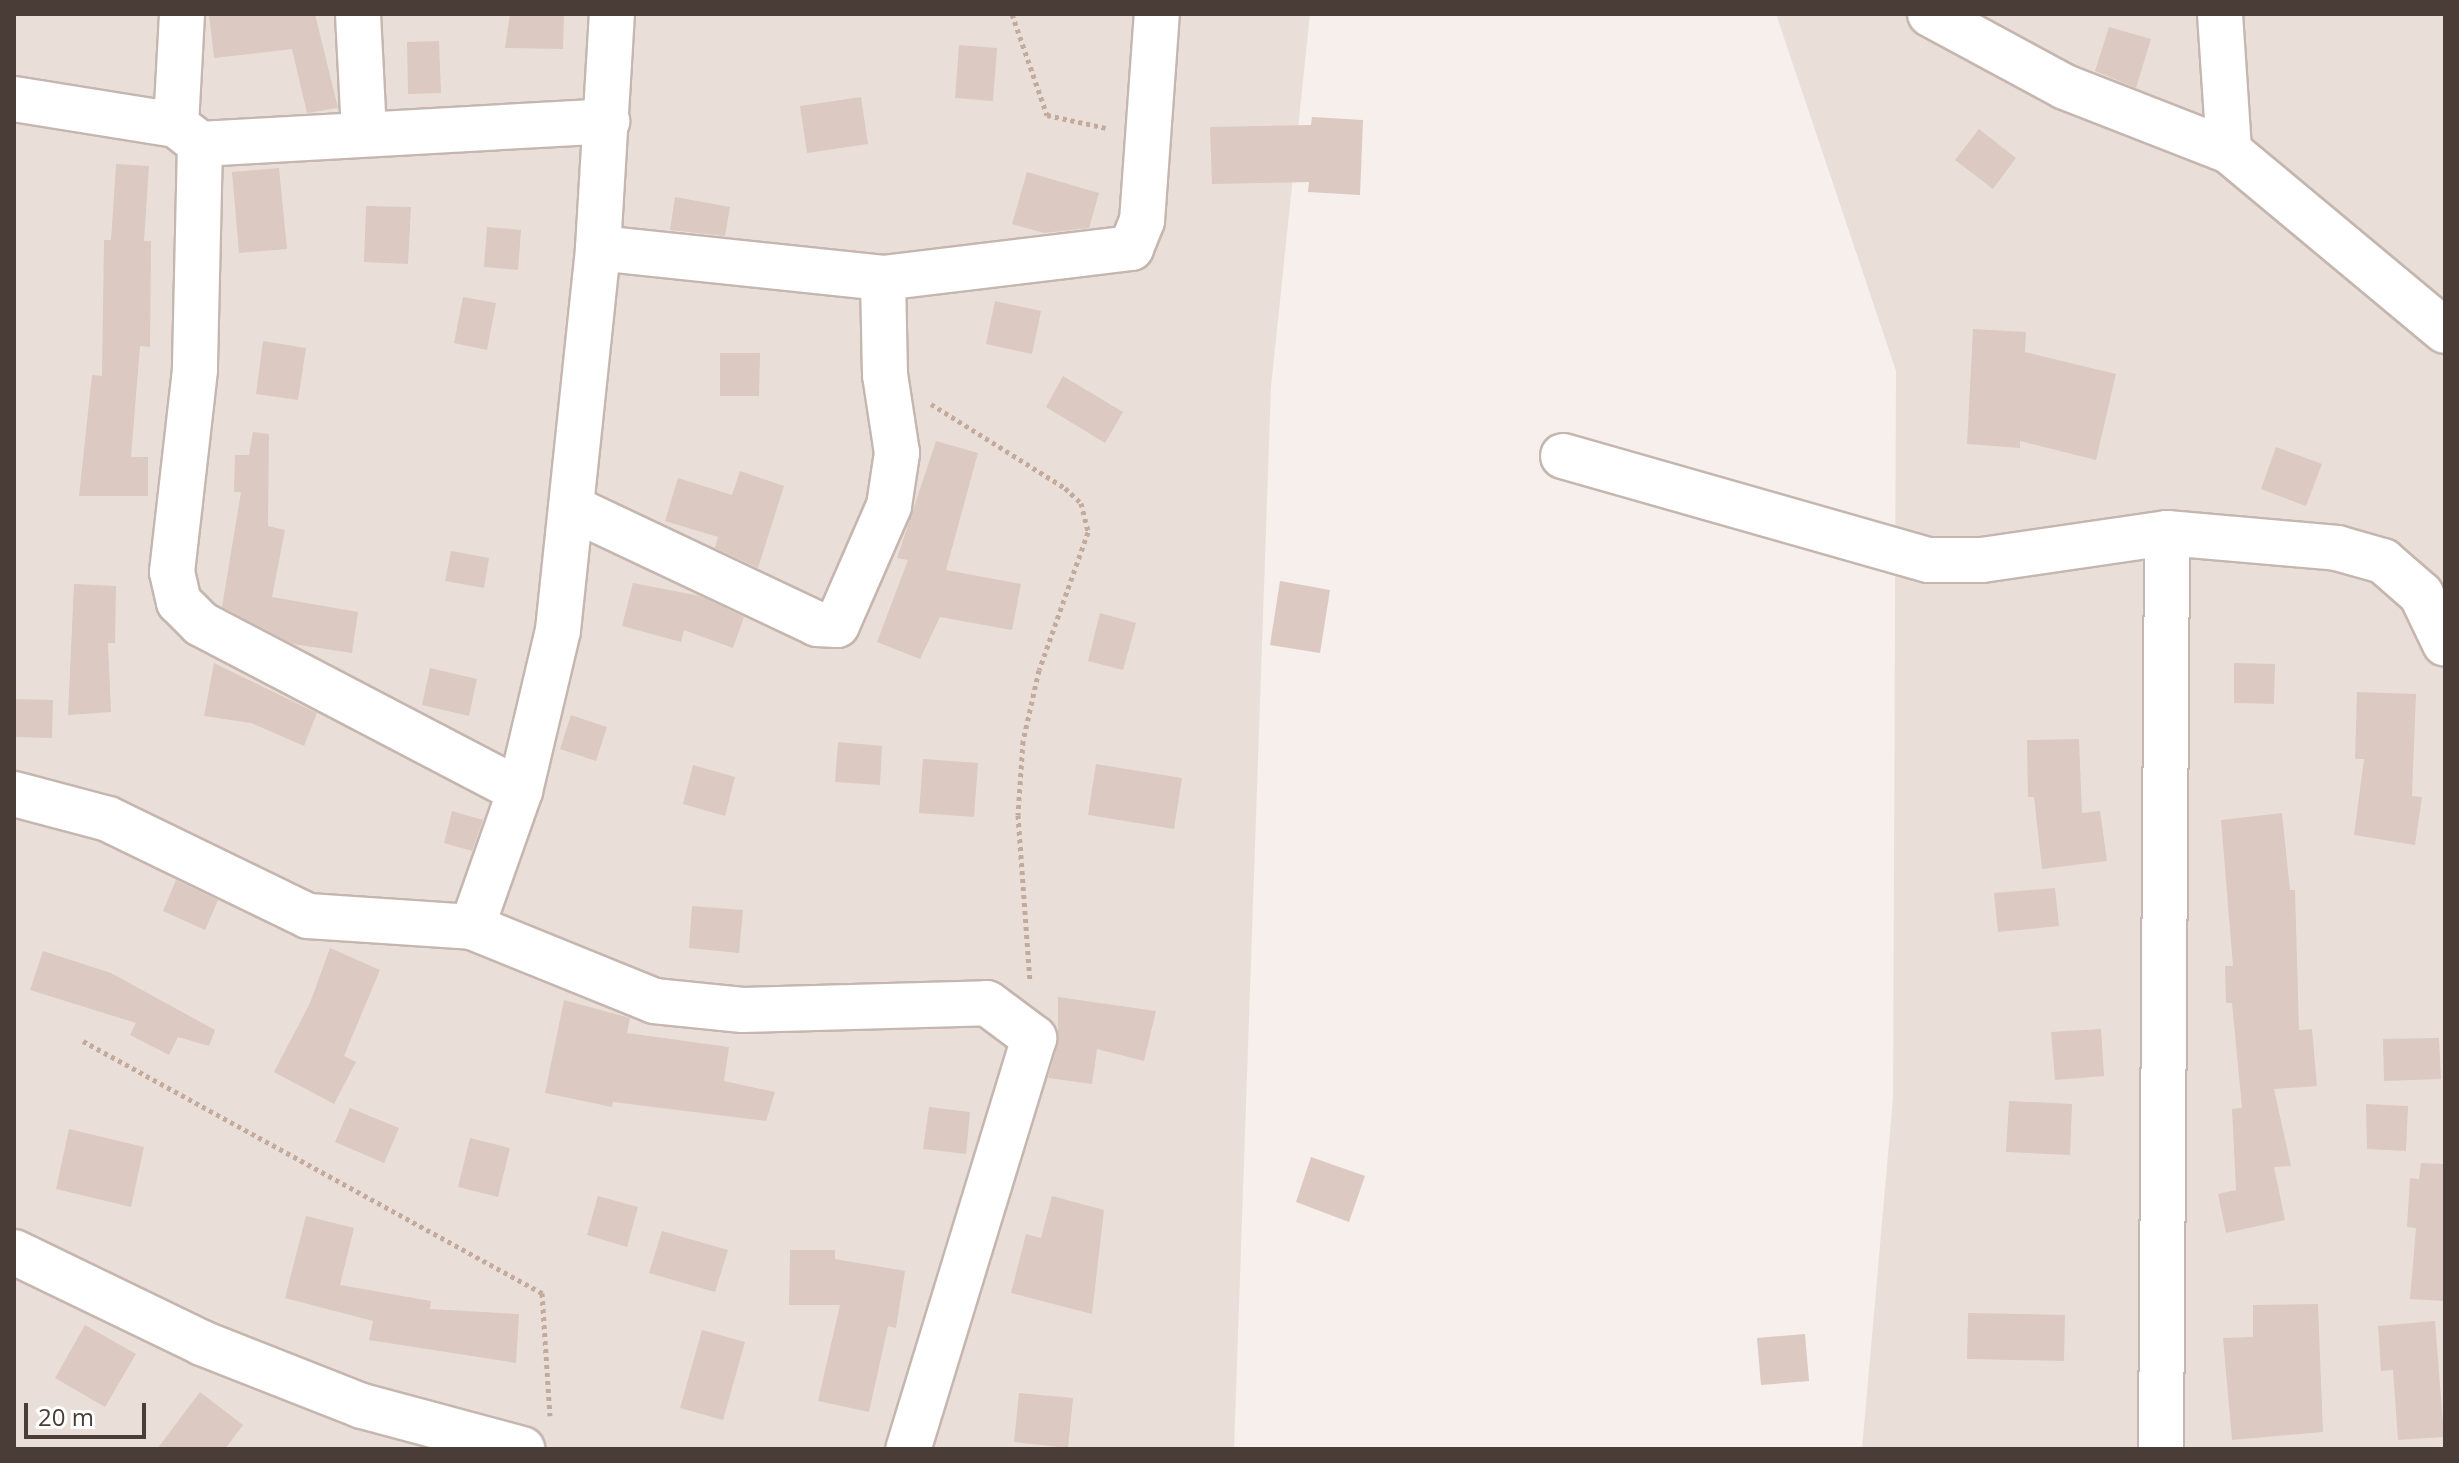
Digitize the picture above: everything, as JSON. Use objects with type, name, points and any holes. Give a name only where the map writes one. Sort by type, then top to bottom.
[{"type":"street","points":[[182,14],[195,370],[172,572],[179,602],[201,624],[520,791]]},
{"type":"street","points":[[358,14],[364,132]]},
{"type":"street","points":[[472,927],[520,791],[558,630],[574,509],[598,248],[612,14]]},
{"type":"street","points":[[598,248],[883,278],[1131,248],[1142,221],[1157,14]]},
{"type":"street","points":[[1930,14],[2065,87],[2229,151],[2445,331]]},
{"type":"street","points":[[2220,14],[2229,151]]},
{"type":"street","points":[[14,99],[188,134],[364,132],[607,121]]},
{"type":"street","points":[[574,509],[817,624],[837,625],[889,506],[897,453],[885,375],[883,278]]},
{"type":"street","points":[[1563,456],[1929,560],[1982,560],[2167,533],[2337,548],[2383,561],[2421,594],[2445,644]]},
{"type":"street","points":[[2161,1449],[2167,533]]},
{"type":"street","points":[[14,794],[108,819],[308,916],[472,927],[654,1001],[743,1010],[987,1003],[1034,1038],[908,1449]]},
{"type":"street","points":[[14,1252],[202,1343],[362,1406],[536,1441]]},
{"type":"path","points":[[1012,14],[1047,115],[1150,137]]},
{"type":"path","points":[[885,375],[1081,503],[1088,532],[1039,670],[1023,741],[1018,815],[1034,1038]]},
{"type":"path","points":[[83,1041],[542,1293],[536,1441]]},
{"type":"shaded area","points":[[14,14],[1310,14],[1271,387],[1234,1449],[14,1449]]},
{"type":"shaded area","points":[[1776,14],[2445,14],[2445,1449],[1862,1449],[1893,1098],[1896,371]]},
{"type":"building","points":[[209,14],[315,14],[338,108],[307,113],[292,49],[214,58]]},
{"type":"building","points":[[510,14],[564,14],[563,49],[505,48]]},
{"type":"building","points":[[2109,27],[2151,39],[2136,88],[2095,71]]},
{"type":"building","points":[[439,41],[441,93],[408,94],[407,42]]},
{"type":"building","points":[[959,45],[997,48],[993,101],[955,98]]},
{"type":"building","points":[[861,97],[868,144],[807,153],[800,106]]},
{"type":"building","points":[[1312,117],[1363,120],[1360,195],[1308,192],[1309,182],[1212,184],[1210,127],[1311,125]]},
{"type":"building","points":[[1979,129],[2016,158],[1993,189],[1955,160]]},
{"type":"building","points":[[116,164],[149,166],[144,241],[151,241],[150,347],[140,346],[131,457],[148,457],[148,496],[79,496],[92,375],[102,376],[104,240],[111,240]]},
{"type":"building","points":[[279,168],[287,249],[239,253],[232,172]]},
{"type":"building","points":[[1027,172],[1099,193],[1089,228],[1044,233],[1012,224]]},
{"type":"building","points":[[675,197],[730,207],[725,236],[670,230]]},
{"type":"building","points":[[366,206],[411,207],[408,264],[364,262]]},
{"type":"building","points":[[487,227],[521,230],[518,270],[484,267]]},
{"type":"building","points":[[463,297],[496,303],[487,350],[454,343]]},
{"type":"building","points":[[995,301],[1041,311],[1032,354],[986,344]]},
{"type":"building","points":[[1973,329],[2026,332],[2025,352],[2116,374],[2096,460],[2020,441],[2020,448],[1967,444]]},
{"type":"building","points":[[263,341],[306,348],[298,400],[256,394]]},
{"type":"building","points":[[720,353],[760,353],[759,396],[720,396]]},
{"type":"building","points":[[1063,376],[1123,412],[1105,443],[1046,407]]},
{"type":"building","points":[[253,432],[269,434],[268,526],[285,530],[272,597],[358,612],[352,653],[293,644],[222,607],[241,492],[234,492],[235,455],[249,455]]},
{"type":"building","points":[[936,441],[978,453],[946,570],[1021,584],[1012,630],[940,617],[920,659],[877,642],[908,560],[897,558]]},
{"type":"building","points":[[2276,447],[2322,464],[2306,506],[2261,489]]},
{"type":"building","points":[[740,471],[784,486],[758,568],[715,548],[718,537],[665,521],[678,478],[732,495]]},
{"type":"building","points":[[451,551],[489,558],[484,588],[445,581]]},
{"type":"building","points":[[1280,581],[1330,590],[1320,653],[1270,645]]},
{"type":"building","points":[[633,583],[700,596],[744,617],[733,648],[684,630],[681,642],[622,626]]},
{"type":"building","points":[[74,584],[116,586],[115,643],[108,643],[111,712],[68,715]]},
{"type":"building","points":[[1100,613],[1136,623],[1123,670],[1088,661]]},
{"type":"building","points":[[214,663],[317,713],[304,746],[251,723],[204,716]]},
{"type":"building","points":[[2234,663],[2275,664],[2274,704],[2234,703]]},
{"type":"building","points":[[430,668],[477,679],[469,716],[422,705]]},
{"type":"building","points":[[2357,692],[2416,694],[2412,796],[2422,797],[2415,845],[2354,835],[2364,759],[2355,759]]},
{"type":"building","points":[[14,699],[53,700],[52,738],[14,737]]},
{"type":"building","points":[[571,715],[607,727],[596,761],[560,749]]},
{"type":"building","points":[[2079,739],[2082,813],[2100,811],[2107,861],[2042,869],[2034,797],[2028,797],[2027,740]]},
{"type":"building","points":[[838,742],[882,746],[880,785],[835,782]]},
{"type":"building","points":[[923,759],[978,763],[974,817],[919,813]]},
{"type":"building","points":[[1096,764],[1182,778],[1174,829],[1088,815]]},
{"type":"building","points":[[693,765],[735,777],[725,816],[683,804]]},
{"type":"building","points":[[452,811],[483,820],[472,851],[444,843]]},
{"type":"building","points":[[2282,813],[2290,890],[2295,890],[2299,1030],[2312,1029],[2317,1086],[2274,1089],[2291,1166],[2274,1167],[2285,1220],[2226,1233],[2218,1194],[2236,1190],[2232,1109],[2242,1108],[2232,1003],[2226,1003],[2225,966],[2233,966],[2221,820]]},
{"type":"building","points":[[176,880],[218,900],[205,930],[163,911]]},
{"type":"building","points":[[2055,888],[2059,926],[1998,932],[1994,893]]},
{"type":"building","points":[[692,906],[743,910],[739,953],[689,948]]},
{"type":"building","points":[[330,948],[380,970],[344,1056],[356,1062],[334,1104],[274,1072],[310,1003]]},
{"type":"building","points":[[43,951],[111,973],[215,1030],[209,1046],[178,1037],[169,1055],[130,1035],[136,1023],[30,990]]},
{"type":"building","points":[[1058,997],[1156,1011],[1144,1061],[1097,1049],[1092,1084],[1048,1078],[1058,1044]]},
{"type":"building","points":[[564,1000],[630,1018],[627,1033],[729,1047],[724,1081],[775,1092],[766,1121],[613,1102],[612,1107],[545,1093]]},
{"type":"building","points":[[2101,1029],[2104,1076],[2055,1080],[2051,1032]]},
{"type":"building","points":[[2439,1038],[2441,1079],[2384,1081],[2383,1039]]},
{"type":"building","points":[[2009,1101],[2072,1104],[2070,1155],[2006,1152]]},
{"type":"building","points":[[2366,1104],[2408,1106],[2406,1151],[2367,1149]]},
{"type":"building","points":[[929,1107],[970,1112],[966,1154],[923,1149]]},
{"type":"building","points":[[350,1108],[399,1128],[384,1163],[335,1142]]},
{"type":"building","points":[[69,1129],[144,1147],[131,1207],[56,1189]]},
{"type":"building","points":[[470,1138],[510,1148],[498,1197],[458,1187]]},
{"type":"building","points":[[1311,1157],[1365,1176],[1349,1222],[1296,1202]]},
{"type":"building","points":[[2421,1163],[2445,1164],[2445,1301],[2410,1299],[2416,1228],[2407,1227],[2410,1178],[2419,1179]]},
{"type":"building","points":[[598,1196],[638,1207],[627,1247],[587,1235]]},
{"type":"building","points":[[1052,1196],[1104,1210],[1092,1314],[1011,1293],[1026,1234],[1041,1238]]},
{"type":"building","points":[[306,1216],[354,1228],[340,1285],[431,1301],[430,1309],[519,1314],[516,1363],[369,1340],[373,1321],[285,1298]]},
{"type":"building","points":[[662,1231],[728,1250],[715,1292],[649,1273]]},
{"type":"building","points":[[790,1250],[835,1250],[835,1259],[905,1271],[896,1328],[888,1326],[869,1412],[818,1401],[840,1305],[789,1305]]},
{"type":"building","points":[[2318,1304],[2323,1432],[2232,1440],[2223,1338],[2253,1337],[2253,1305]]},
{"type":"building","points":[[1968,1313],[2065,1315],[2064,1361],[1967,1359]]},
{"type":"building","points":[[2435,1321],[2444,1437],[2398,1440],[2393,1370],[2381,1371],[2378,1326]]},
{"type":"building","points":[[85,1325],[136,1354],[105,1407],[55,1378]]},
{"type":"building","points":[[702,1330],[745,1342],[723,1420],[680,1408]]},
{"type":"building","points":[[1805,1334],[1809,1381],[1761,1385],[1757,1338]]},
{"type":"building","points":[[200,1392],[243,1425],[225,1449],[157,1449]]},
{"type":"building","points":[[1019,1393],[1073,1398],[1068,1448],[1014,1442]]}]
